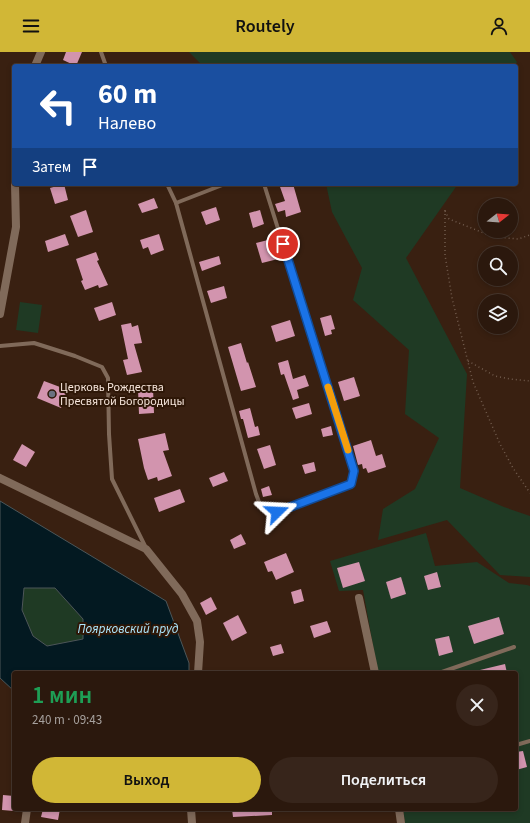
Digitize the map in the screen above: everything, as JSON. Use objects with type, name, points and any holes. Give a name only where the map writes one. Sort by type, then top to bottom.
[{"type":"street","points":[[36,64],[41,52]]},
{"type":"street","points":[[0,314],[16,227],[15,186]]},
{"type":"street","points":[[0,478],[146,549],[182,594],[197,621],[200,642],[198,671]]},
{"type":"street","points":[[359,598],[375,671]]},
{"type":"street","points":[[26,823],[27,811]]},
{"type":"street","points":[[191,811],[192,823]]},
{"type":"street","points":[[399,811],[401,823]]},
{"type":"lane","points":[[101,52],[105,64]]},
{"type":"lane","points":[[168,186],[176,203],[256,494],[262,510],[277,512],[351,484],[354,471],[265,186]]},
{"type":"lane","points":[[176,203],[220,186]]},
{"type":"lane","points":[[0,346],[34,343],[75,356],[102,367],[108,378],[109,434],[112,479],[146,549]]},
{"type":"lane","points":[[445,671],[514,647]]},
{"type":"lane","points":[[518,744],[530,741]]},
{"type":"path","points":[[530,236],[518,239],[496,237],[486,234],[449,219],[445,210],[446,262],[452,298],[473,382],[500,444],[513,468],[530,493]]},
{"type":"path","points":[[468,361],[495,376],[530,381]]},
{"type":"green space","points":[[189,52],[510,52],[517,62],[516,64],[201,64]]},
{"type":"green space","points":[[326,186],[457,186],[406,258],[467,374],[460,488],[504,507],[530,516],[530,577],[500,575],[447,520],[378,540],[383,509],[415,489],[439,438],[405,414],[409,350],[353,300],[362,268],[332,212]]},
{"type":"green space","points":[[20,302],[42,305],[38,333],[16,330]]},
{"type":"green space","points":[[426,533],[435,566],[477,562],[509,583],[530,586],[530,823],[405,823],[403,811],[518,811],[518,671],[378,671],[363,590],[339,591],[330,561]]},
{"type":"green space","points":[[24,588],[55,588],[83,619],[83,639],[47,646],[33,636],[22,610]]},
{"type":"water","name":"Поярковский пруд","points":[[0,501],[166,601],[189,663],[189,671],[12,671],[12,689],[0,678]],"holes":[[[24,588],[55,588],[83,619],[83,639],[47,646],[33,636],[22,610]]]},
{"type":"building","points":[[66,52],[82,52],[77,64],[72,64],[63,60]]},
{"type":"building","points":[[64,186],[68,200],[55,204],[50,188]]},
{"type":"building","points":[[280,186],[294,186],[301,212],[286,217],[285,210],[278,212],[275,204],[285,201]]},
{"type":"building","points":[[154,198],[158,208],[142,213],[138,204]]},
{"type":"building","points":[[216,207],[220,220],[206,225],[201,212]]},
{"type":"building","points":[[86,210],[93,232],[78,237],[70,216]]},
{"type":"building","points":[[260,210],[264,224],[253,228],[249,213]]},
{"type":"building","points":[[65,234],[69,245],[48,252],[45,241]]},
{"type":"building","points":[[159,234],[164,250],[151,255],[148,247],[143,249],[140,240]]},
{"type":"building","points":[[272,239],[278,259],[262,263],[256,243]]},
{"type":"building","points":[[96,252],[99,260],[97,261],[108,285],[99,288],[98,285],[85,290],[81,281],[83,280],[76,259]]},
{"type":"building","points":[[219,256],[221,264],[202,271],[199,262]]},
{"type":"building","points":[[224,286],[227,298],[211,303],[207,291]]},
{"type":"building","points":[[112,302],[116,315],[99,321],[94,308]]},
{"type":"building","points":[[331,315],[335,329],[331,330],[332,334],[325,336],[320,318]]},
{"type":"building","points":[[290,320],[295,336],[276,342],[271,326]]},
{"type":"building","points":[[131,323],[132,327],[138,325],[142,343],[134,344],[142,372],[127,375],[123,360],[128,359],[121,325]]},
{"type":"building","points":[[241,343],[256,387],[241,391],[228,347]]},
{"type":"building","points":[[288,360],[293,379],[305,375],[309,386],[297,390],[299,398],[293,400],[284,374],[281,375],[278,363]]},
{"type":"building","points":[[354,377],[360,396],[344,401],[338,382]]},
{"type":"building","name":"Церковь Рождества Пресвятой Богородицы","points":[[44,381],[68,390],[61,408],[37,398]]},
{"type":"building","points":[[153,388],[154,413],[139,414],[138,389]]},
{"type":"building","points":[[309,403],[312,414],[296,419],[292,408]]},
{"type":"building","points":[[250,408],[255,427],[258,426],[260,435],[248,438],[243,419],[241,419],[239,411]]},
{"type":"building","points":[[331,426],[333,435],[323,437],[321,429]]},
{"type":"building","points":[[165,433],[169,450],[163,451],[172,476],[158,481],[157,477],[148,480],[138,439]]},
{"type":"building","points":[[371,440],[376,456],[382,454],[386,467],[368,473],[366,468],[363,469],[362,464],[358,465],[353,446]]},
{"type":"building","points":[[22,444],[35,452],[26,467],[13,460]]},
{"type":"building","points":[[270,445],[276,465],[264,469],[257,449]]},
{"type":"building","points":[[314,462],[316,471],[305,474],[302,465]]},
{"type":"building","points":[[224,472],[228,481],[213,487],[209,478]]},
{"type":"building","points":[[269,486],[272,495],[263,497],[261,489]]},
{"type":"building","points":[[180,489],[185,502],[159,512],[154,498]]},
{"type":"building","points":[[241,534],[246,544],[234,549],[230,540]]},
{"type":"building","points":[[286,553],[294,572],[276,580],[272,571],[268,572],[264,562]]},
{"type":"building","points":[[359,562],[365,581],[343,588],[337,568]]},
{"type":"building","points":[[437,572],[441,587],[428,590],[424,576]]},
{"type":"building","points":[[401,577],[406,594],[391,599],[386,582]]},
{"type":"building","points":[[301,589],[304,601],[294,604],[291,592]]},
{"type":"building","points":[[211,597],[217,609],[206,615],[200,603]]},
{"type":"building","points":[[238,615],[247,633],[232,641],[223,623]]},
{"type":"building","points":[[499,617],[504,634],[474,644],[468,626]]},
{"type":"building","points":[[327,621],[331,632],[314,638],[310,626]]},
{"type":"building","points":[[449,636],[453,652],[439,656],[435,639]]},
{"type":"building","points":[[281,644],[284,653],[273,656],[270,647]]},
{"type":"building","points":[[505,664],[507,671],[480,671]]},
{"type":"building","points":[[523,751],[527,767],[518,769],[518,752]]},
{"type":"building","points":[[3,795],[12,796],[12,811],[2,810]]},
{"type":"building","points":[[42,811],[60,811],[58,820],[41,817]]},
{"type":"building","points":[[232,811],[272,811],[272,815],[233,817]]},
{"type":"slow traffic","points":[[328,387],[348,450]]},
{"type":"place","name":"Церковь Рождества Пресвятой Богородицы","points":[[52,394]]},
{"type":"route","points":[[277,512],[351,484],[354,471],[283,244]]}]
